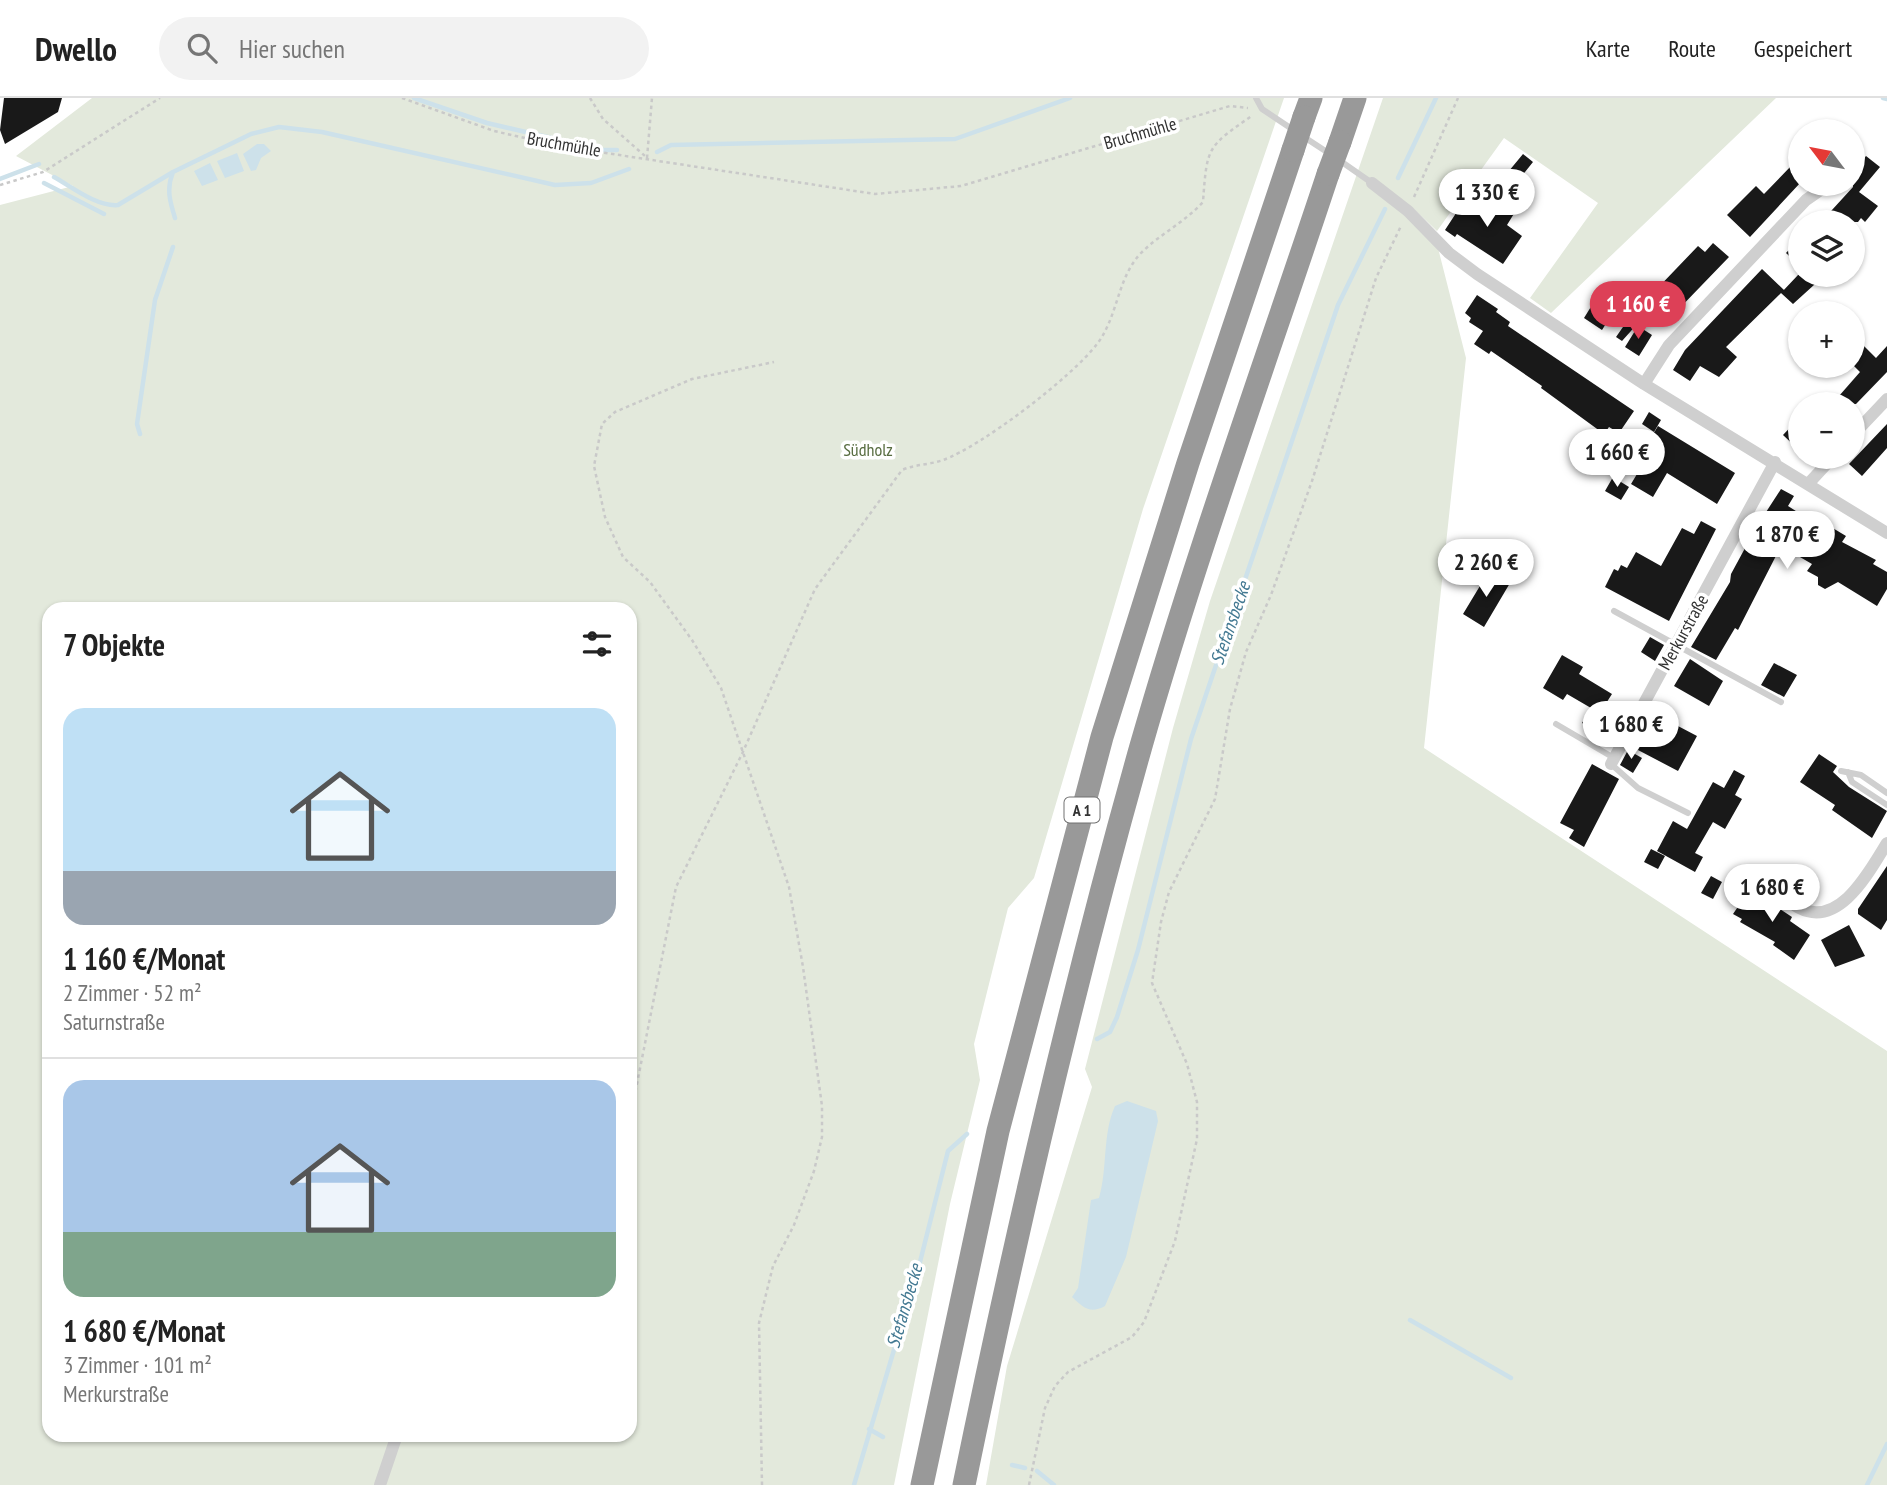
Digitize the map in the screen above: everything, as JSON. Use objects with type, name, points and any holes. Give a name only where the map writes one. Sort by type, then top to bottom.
[{"type":"highway","name":"A 1","points":[[964,1485],[1003,1294],[1036,1154],[1141,746],[1188,592],[1354,98]]},
{"type":"highway","name":"A 1","points":[[922,1485],[998,1131],[1102,737],[1176,500],[1307,108]]},
{"type":"street","points":[[1372,183],[1408,211],[1449,253],[1477,274],[1644,384],[1887,533]]},
{"type":"street","points":[[1644,384],[1669,345],[1812,196]]},
{"type":"street","points":[[1865,422],[1887,399]]},
{"type":"street","name":"Merkurstraße","points":[[1612,761],[1775,462]]},
{"type":"street","points":[[1809,483],[1822,469]]},
{"type":"street","points":[[1783,871],[1783,884],[1792,904],[1810,912],[1820,912],[1843,902],[1887,843]]},
{"type":"street","points":[[380,1485],[395,1442]]},
{"type":"lane","points":[[1256,98],[1262,109],[1372,183]]},
{"type":"lane","points":[[1614,611],[1782,702]]},
{"type":"lane","points":[[1556,724],[1612,761],[1638,788],[1688,813]]},
{"type":"lane","points":[[1887,793],[1861,775],[1846,776],[1887,805]]},
{"type":"path","points":[[0,186],[43,172],[160,98]]},
{"type":"path","name":"Bruchmühle","points":[[402,98],[494,131],[561,146],[875,194],[922,191],[973,183],[1230,106],[1262,109]]},
{"type":"path","points":[[590,98],[603,119],[647,158]]},
{"type":"path","points":[[647,158],[652,98]]},
{"type":"path","points":[[1029,1485],[1045,1408],[1055,1386],[1068,1372],[1132,1337],[1149,1311],[1175,1241],[1197,1139],[1197,1102],[1187,1064],[1152,983],[1161,922],[1169,892],[1215,799],[1230,709],[1247,652],[1271,595],[1312,481],[1376,278],[1458,98]]},
{"type":"path","points":[[637,1084],[676,887],[742,754],[815,589],[902,470],[916,464],[942,460],[1021,413],[1096,345],[1108,326],[1125,276],[1141,254],[1190,216],[1203,202],[1205,165],[1211,147],[1262,109]]},
{"type":"path","points":[[762,1485],[759,1324],[773,1266],[814,1171],[822,1137],[822,1106],[789,887],[721,688],[650,582],[623,557],[605,517],[594,466],[602,425],[615,412],[692,379],[774,362]]},
{"type":"green space","name":"Südholz","points":[[92,98],[1284,98],[1143,509],[1034,878],[1008,908],[974,1044],[980,1080],[950,1204],[894,1485],[382,1485],[398,1442],[637,1442],[637,602],[42,602],[42,1442],[391,1442],[376,1485],[0,1485],[0,205],[73,186],[16,156]]},
{"type":"green space","points":[[1383,98],[1776,98],[1551,313],[1530,298],[1598,203],[1504,138],[1437,231],[1413,208],[1438,248],[1466,358],[1424,748],[1887,1051],[1887,1485],[986,1485],[1007,1366],[1092,1087],[1085,1069],[1173,728],[1210,601]]},
{"type":"water","points":[[257,144],[264,144],[271,151],[261,158],[256,170],[251,171],[243,154]]},
{"type":"water","points":[[237,153],[244,171],[225,178],[217,161]]},
{"type":"water","points":[[210,163],[218,180],[202,186],[194,171]]},
{"type":"water","points":[[1127,1101],[1156,1111],[1158,1121],[1126,1257],[1105,1306],[1091,1310],[1072,1297],[1078,1288],[1091,1200],[1099,1198],[1102,1186],[1111,1117],[1115,1106]]},
{"type":"building","points":[[4,98],[62,98],[58,112],[5,144],[0,130]]},
{"type":"building","points":[[1523,154],[1533,162],[1509,192],[1499,183]]},
{"type":"building","points":[[1866,156],[1880,167],[1866,184]]},
{"type":"building","points":[[1788,169],[1788,196],[1750,237],[1727,215],[1756,186],[1764,194]]},
{"type":"building","points":[[1845,196],[1864,196],[1878,206],[1865,222],[1865,210],[1832,210]]},
{"type":"building","points":[[1494,198],[1515,212],[1507,225],[1522,236],[1503,264],[1457,234],[1455,237],[1445,230],[1464,201],[1483,214]]},
{"type":"building","points":[[1713,243],[1729,257],[1673,315],[1652,294],[1698,246],[1705,252]]},
{"type":"building","points":[[1762,269],[1784,290],[1726,347],[1737,357],[1719,377],[1700,366],[1690,381],[1673,370],[1685,350]]},
{"type":"building","points":[[1788,286],[1812,287],[1796,301],[1790,301],[1781,293]]},
{"type":"building","points":[[1605,294],[1619,303],[1602,330],[1584,318],[1597,297],[1602,300]]},
{"type":"building","points":[[1646,294],[1656,303],[1622,341],[1616,337]]},
{"type":"building","points":[[1477,295],[1498,309],[1496,312],[1510,322],[1508,326],[1634,411],[1619,433],[1609,427],[1604,434],[1541,388],[1542,386],[1491,351],[1489,354],[1474,344],[1483,331],[1469,322],[1471,318],[1465,313]]},
{"type":"building","points":[[1638,326],[1652,335],[1639,356],[1625,347]]},
{"type":"building","points":[[1887,346],[1887,372],[1865,395],[1865,392],[1842,392],[1855,378],[1865,378],[1865,347],[1876,358]]},
{"type":"building","points":[[1649,412],[1661,420],[1654,432],[1642,424]]},
{"type":"building","points":[[1887,424],[1887,448],[1862,476],[1854,469],[1865,469],[1865,447]]},
{"type":"building","points":[[1658,426],[1735,473],[1717,504],[1667,473],[1653,497],[1631,484],[1649,454],[1643,451]]},
{"type":"building","points":[[1613,477],[1629,487],[1621,500],[1605,491]]},
{"type":"building","points":[[1781,489],[1794,496],[1788,506],[1799,513],[1790,529],[1815,543],[1826,524],[1846,536],[1842,542],[1876,560],[1873,564],[1887,572],[1887,589],[1877,606],[1838,582],[1825,589],[1818,585],[1818,577],[1807,571],[1812,564],[1781,546],[1738,630],[1735,628],[1716,660],[1691,647],[1730,582],[1731,574],[1757,526]]},
{"type":"building","points":[[1701,521],[1716,529],[1669,621],[1605,587],[1614,569],[1618,571],[1621,565],[1627,568],[1636,552],[1661,566],[1682,528],[1694,534]]},
{"type":"building","points":[[1489,571],[1510,583],[1484,627],[1463,614]]},
{"type":"building","points":[[1650,637],[1664,645],[1655,661],[1641,652]]},
{"type":"building","points":[[1562,655],[1583,667],[1579,674],[1612,694],[1603,708],[1611,712],[1599,732],[1582,723],[1591,708],[1567,694],[1563,700],[1543,688]]},
{"type":"building","points":[[1690,659],[1723,681],[1709,706],[1674,686]]},
{"type":"building","points":[[1774,663],[1797,675],[1784,697],[1761,685]]},
{"type":"building","points":[[1657,715],[1697,736],[1678,771],[1638,750]]},
{"type":"building","points":[[1628,750],[1642,758],[1633,773],[1620,765]]},
{"type":"building","points":[[1819,754],[1837,766],[1833,772],[1849,787],[1887,811],[1872,838],[1832,810],[1835,805],[1800,782]]},
{"type":"building","points":[[1592,764],[1619,779],[1584,847],[1569,838],[1574,830],[1560,823]]},
{"type":"building","points":[[1734,770],[1745,776],[1735,795],[1742,799],[1725,829],[1713,822],[1695,853],[1703,857],[1695,872],[1657,851],[1673,821],[1687,829],[1713,782],[1724,788]]},
{"type":"building","points":[[1651,849],[1665,856],[1658,869],[1644,862]]},
{"type":"building","points":[[1887,866],[1887,920],[1881,930],[1858,914],[1858,909]]},
{"type":"building","points":[[1711,876],[1722,882],[1713,899],[1701,893]]},
{"type":"building","points":[[1750,889],[1792,917],[1790,921],[1810,935],[1794,960],[1773,945],[1775,942],[1740,922],[1742,919],[1733,914]]},
{"type":"building","points":[[1849,925],[1865,956],[1835,967],[1821,940]]},
{"type":"waterway","points":[[414,98],[487,123],[603,150],[617,150]]},
{"type":"waterway","points":[[657,152],[671,145],[955,139],[1070,98]]},
{"type":"waterway","name":"Stefansbecke","points":[[1398,178],[1436,98]]},
{"type":"waterway","points":[[1883,98],[1887,99]]},
{"type":"waterway","points":[[54,177],[93,200],[118,205],[173,172],[251,134],[279,127],[322,132],[555,185],[591,183],[629,169]]},
{"type":"waterway","points":[[0,179],[39,164]]},
{"type":"waterway","points":[[173,172],[169,190],[175,218]]},
{"type":"waterway","points":[[44,183],[104,214]]},
{"type":"waterway","name":"Stefansbecke","points":[[1097,1039],[1110,1032],[1117,1017],[1138,950],[1191,739],[1338,305],[1385,209]]},
{"type":"waterway","points":[[140,434],[137,424],[155,300],[173,247]]},
{"type":"waterway","name":"Stefansbecke","points":[[854,1485],[920,1262],[948,1151],[967,1134]]},
{"type":"waterway","points":[[1410,1320],[1511,1378]]},
{"type":"waterway","points":[[869,1429],[883,1437]]},
{"type":"waterway","points":[[1867,1485],[1887,1444]]},
{"type":"waterway","points":[[1012,1465],[1025,1468]]},
{"type":"waterway","points":[[1037,1471],[1054,1485]]}]
